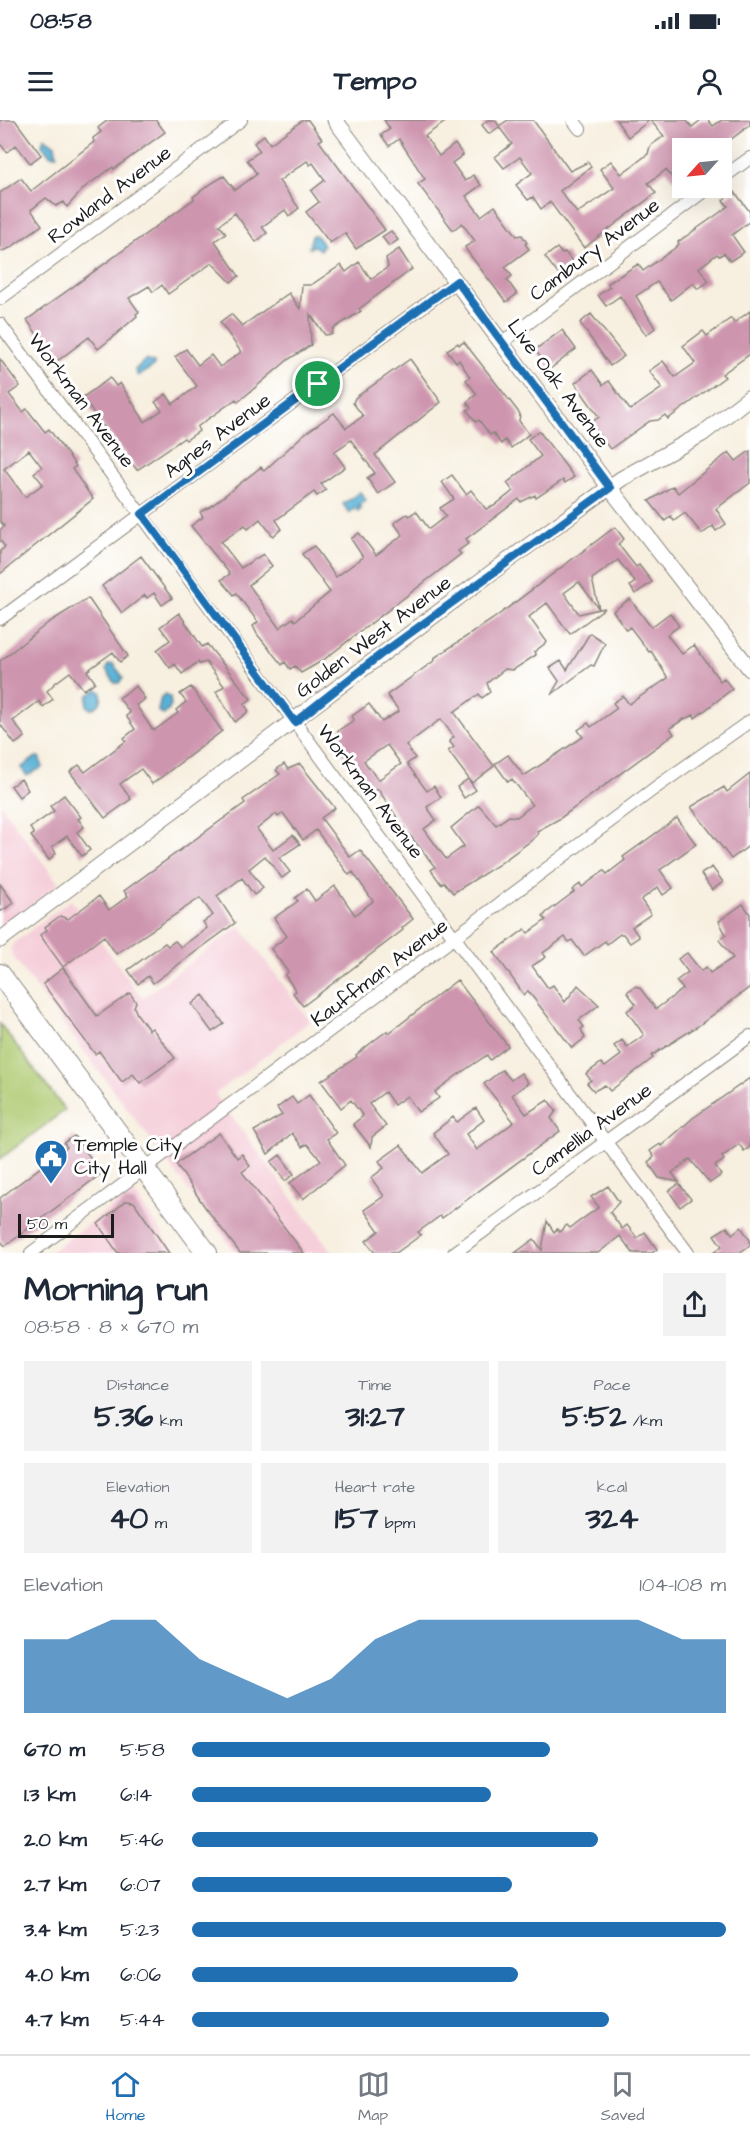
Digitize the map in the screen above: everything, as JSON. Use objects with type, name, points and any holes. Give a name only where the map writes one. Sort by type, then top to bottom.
[{"type":"main road","points":[[0,974],[207,1253]]},
{"type":"street","name":"Rowland Avenue","points":[[0,299],[241,120]]},
{"type":"street","name":"Live Oak Avenue","points":[[335,120],[610,488],[750,669]]},
{"type":"street","points":[[732,171],[750,158]]},
{"type":"street","name":"Cambury Avenue","points":[[502,342],[695,198]]},
{"type":"street","name":"Agnes Avenue","points":[[0,619],[457,281]]},
{"type":"street","name":"Workman Avenue","points":[[0,324],[688,1253]]},
{"type":"street","name":"Golden West Avenue","points":[[0,940],[295,722],[380,655],[610,488],[638,469],[702,434],[750,398]]},
{"type":"street","name":"Kauffman Avenue","points":[[31,1253],[456,939],[655,788],[750,721]]},
{"type":"street","name":"Camellia Avenue","points":[[454,1253],[750,1036]]},
{"type":"shaded area","points":[[0,804],[59,884],[0,928]]},
{"type":"shaded area","points":[[71,900],[142,998],[240,926],[310,1021],[215,1094],[333,1253],[236,1253],[13,957],[10,949],[15,942]]},
{"type":"shaded area","points":[[128,1195],[136,1196],[176,1253],[49,1253]]},
{"type":"green space","points":[[0,1024],[65,1110],[0,1159]]},
{"type":"water","points":[[44,137],[55,145],[57,155],[50,155],[42,145]]},
{"type":"water","points":[[312,235],[316,235],[323,245],[320,250],[314,246],[309,248]]},
{"type":"water","points":[[145,360],[154,363],[154,366],[138,376],[135,370]]},
{"type":"water","points":[[360,492],[366,500],[359,505],[361,508],[358,511],[356,508],[349,513],[343,504]]},
{"type":"water","points":[[113,664],[123,677],[119,683],[115,683],[106,670],[108,665]]},
{"type":"water","points":[[97,689],[101,692],[101,701],[96,707],[90,709],[87,705],[88,696]]},
{"type":"water","points":[[166,694],[170,697],[171,706],[164,715],[158,711],[161,697]]},
{"type":"water","points":[[39,757],[43,767],[27,776],[21,768]]},
{"type":"building","points":[[0,120],[15,120],[41,155],[30,163],[16,145],[7,152],[0,144]]},
{"type":"building","points":[[108,120],[156,120],[165,132],[85,187],[67,207],[64,202],[56,206],[46,198],[31,210],[42,225],[10,248],[0,252],[0,193],[21,178],[31,191],[94,142],[93,138],[101,132],[98,128]]},
{"type":"building","points":[[303,120],[308,120],[322,139],[319,141],[385,230],[356,249],[345,233],[330,243],[306,212],[319,202],[311,191],[325,180],[313,163],[310,165],[307,161],[279,181],[299,208],[289,216],[285,210],[262,227],[267,233],[256,242],[235,213],[219,225],[226,233],[215,241],[239,276],[231,282],[212,263],[168,294],[162,285],[153,292],[149,286],[129,298],[139,312],[137,316],[107,342],[98,349],[89,337],[56,362],[27,320],[194,199],[193,197],[209,185],[224,176],[235,190],[257,174],[247,160],[260,151],[254,143],[264,135],[270,144]]},
{"type":"building","points":[[384,120],[448,120],[425,136],[439,156],[455,144],[463,155],[452,163],[465,181],[473,175],[481,185],[466,196],[481,216],[495,206],[517,236],[522,235],[529,249],[505,267],[512,276],[507,280],[517,294],[506,302],[467,251],[465,247],[475,241],[462,223],[453,230],[418,184],[425,179],[399,139],[389,146],[381,135],[390,129]]},
{"type":"building","points":[[488,120],[495,120],[499,126],[508,120],[533,120],[570,171],[588,162],[591,167],[560,191],[577,213],[614,188],[600,169],[611,161],[621,174],[648,154],[650,146],[664,136],[650,120],[686,120],[692,127],[701,120],[708,120],[713,126],[722,120],[750,120],[750,125],[732,138],[672,138],[672,178],[666,170],[648,183],[656,193],[584,248],[550,202],[541,209],[533,197],[528,200],[516,185],[532,173],[520,157],[504,168],[495,157],[512,144],[499,127],[489,134],[482,125]]},
{"type":"building","points":[[616,120],[650,120],[628,137]]},
{"type":"building","points":[[734,191],[750,212],[750,221],[732,235],[744,252],[730,261],[724,253],[719,256],[717,254],[699,268],[709,281],[698,289],[693,283],[671,300],[657,282],[636,296],[655,328],[646,335],[620,296],[606,306],[598,295],[610,287],[607,284],[638,264],[643,271],[675,248],[678,242],[728,206],[723,200],[732,198]]},
{"type":"building","points":[[391,231],[398,240],[389,246],[382,237]]},
{"type":"building","points":[[557,248],[562,254],[565,252],[572,261],[558,274],[545,257]]},
{"type":"building","points":[[399,249],[412,269],[359,309],[361,311],[333,329],[332,334],[325,335],[310,314],[311,345],[289,359],[238,402],[236,399],[197,427],[199,431],[186,440],[184,438],[137,470],[82,398],[110,378],[116,386],[120,383],[145,422],[162,410],[155,402],[166,394],[173,404],[197,386],[175,357],[186,349],[198,365],[211,355],[220,367],[241,352],[220,322],[231,314],[242,326],[289,293],[300,309],[302,285],[311,285],[341,265],[346,272],[359,262],[371,279],[388,267],[386,258]]},
{"type":"building","points":[[750,311],[750,354],[722,374],[725,377],[668,419],[665,415],[658,420],[650,421],[610,449],[590,423],[599,417],[575,383],[592,370],[603,385],[609,381],[630,410],[662,388],[649,371],[663,361],[675,377],[695,363],[683,346],[703,331],[707,336],[731,318],[734,323]]},
{"type":"building","points":[[591,314],[624,356],[610,366],[580,323]]},
{"type":"building","points":[[562,330],[576,349],[550,369],[535,350]]},
{"type":"building","points":[[464,342],[520,414],[519,421],[529,434],[511,448],[505,440],[501,444],[493,433],[490,435],[479,420],[476,422],[467,410],[471,408],[467,402],[477,394],[466,380],[470,377],[459,360],[456,362],[447,350]]},
{"type":"building","points":[[0,359],[20,386],[9,394],[23,412],[27,409],[45,432],[49,429],[76,466],[72,469],[93,499],[0,574],[0,551],[5,547],[0,540],[0,530],[4,526],[0,521]],"holes":[[[29,450],[42,467],[34,473],[43,484],[25,497],[4,469]]]},
{"type":"building","points":[[410,359],[441,402],[375,455],[395,482],[378,494],[367,478],[375,473],[351,440],[334,452],[345,467],[321,484],[326,490],[317,496],[314,492],[276,520],[282,529],[273,536],[260,519],[248,529],[245,525],[221,542],[241,568],[263,554],[272,566],[249,585],[279,628],[293,618],[295,621],[330,592],[302,554],[314,546],[336,577],[363,557],[351,539],[359,533],[376,555],[403,535],[394,523],[407,514],[409,516],[416,511],[429,529],[446,516],[440,508],[454,499],[442,482],[452,475],[466,494],[471,490],[486,509],[494,506],[513,491],[507,483],[541,456],[528,439],[539,431],[574,477],[565,483],[563,480],[536,498],[535,495],[521,502],[519,499],[466,539],[469,543],[458,551],[461,554],[322,661],[301,673],[295,666],[290,669],[285,662],[282,665],[257,634],[253,626],[258,622],[236,593],[234,595],[221,580],[230,574],[191,526],[203,517],[200,512],[210,507],[261,467],[264,471],[303,435],[334,413],[346,428],[363,416],[353,403],[355,398]]},
{"type":"building","points":[[750,451],[750,483],[716,509],[726,524],[716,531],[713,526],[702,534],[685,513],[674,521],[671,516],[665,521],[649,501],[673,486],[678,493],[729,452],[736,461]]},
{"type":"building","points":[[615,527],[624,539],[618,544],[636,567],[639,565],[652,582],[635,594],[630,586],[635,582],[618,560],[592,579],[599,609],[605,608],[570,634],[547,603],[529,617],[547,642],[534,652],[536,655],[513,670],[505,669],[487,683],[490,692],[482,698],[479,694],[454,712],[494,766],[472,783],[448,751],[454,747],[449,741],[454,737],[441,719],[406,745],[415,758],[407,764],[427,791],[434,786],[441,797],[427,807],[436,820],[424,829],[446,859],[464,846],[451,828],[479,805],[496,825],[509,816],[517,817],[532,805],[512,779],[508,782],[495,764],[508,755],[524,776],[583,737],[578,730],[588,723],[591,727],[617,708],[613,703],[623,696],[629,704],[668,678],[651,651],[649,652],[630,627],[626,630],[613,611],[630,599],[651,627],[670,613],[679,626],[667,635],[682,654],[694,645],[720,681],[724,678],[732,689],[695,718],[694,715],[670,728],[674,734],[559,819],[537,831],[538,834],[532,840],[498,865],[453,893],[444,882],[441,884],[431,870],[435,867],[404,828],[378,789],[372,793],[334,740],[339,730],[354,720],[352,716],[369,704],[382,722],[399,711],[387,695],[435,660],[434,658],[493,619]],"holes":[[[579,582],[599,609],[579,614],[564,593]],[[387,745],[401,764],[378,780],[364,761]]]},
{"type":"building","points":[[141,556],[172,598],[162,605],[154,593],[147,598],[145,595],[122,613],[102,586]]},
{"type":"building","points":[[88,598],[128,656],[120,662],[113,652],[87,671],[95,682],[84,690],[70,672],[55,683],[47,691],[53,699],[43,707],[39,701],[13,721],[25,737],[15,744],[0,724],[0,661],[48,623]]},
{"type":"building","points":[[179,613],[202,647],[207,644],[251,699],[244,704],[249,711],[235,722],[216,692],[224,686],[206,662],[199,664],[198,662],[182,674],[175,664],[170,668],[157,650],[170,640],[160,627]]},
{"type":"building","points":[[590,633],[605,643],[594,666],[591,665],[551,695],[559,681],[550,668],[561,661],[567,670]]},
{"type":"building","points":[[136,686],[145,699],[136,705],[152,729],[155,730],[178,713],[176,710],[186,702],[180,694],[191,687],[222,731],[152,784],[141,769],[120,784],[131,799],[105,818],[70,772],[79,765],[85,772],[126,741],[124,738],[135,729],[126,716],[130,713],[119,698]]},
{"type":"building","points":[[284,764],[288,769],[300,764],[335,808],[321,818],[350,857],[360,850],[413,919],[402,928],[403,930],[303,1006],[293,993],[296,991],[285,975],[288,972],[271,949],[287,936],[274,918],[298,901],[295,898],[307,889],[315,901],[335,886],[355,915],[373,901],[353,872],[349,875],[316,830],[303,840],[283,813],[278,817],[276,814],[257,829],[273,850],[293,835],[300,844],[279,858],[290,872],[282,878],[265,856],[249,869],[263,888],[254,895],[242,878],[217,896],[235,923],[153,983],[148,976],[138,984],[128,970],[165,943],[168,946],[175,941],[181,947],[207,928],[203,922],[213,915],[200,898],[116,954],[104,936],[63,967],[40,935],[47,930],[45,927],[60,916],[68,919],[99,896],[109,910],[128,896],[124,891],[245,803],[243,800],[280,774],[276,770]]},
{"type":"building","points":[[750,774],[750,845],[731,859],[691,807],[724,787],[727,792]]},
{"type":"building","points":[[21,779],[28,790],[19,797],[11,786]]},
{"type":"building","points":[[468,779],[476,790],[464,798],[457,787]]},
{"type":"building","points":[[64,795],[81,817],[78,819],[84,827],[77,832],[90,850],[82,856],[67,836],[52,847],[56,853],[49,860],[31,836],[34,834],[30,828],[54,811],[50,806]]},
{"type":"building","points":[[677,818],[696,844],[660,870],[673,888],[663,895],[658,887],[641,900],[651,914],[632,927],[639,937],[630,943],[623,934],[620,934],[607,944],[605,941],[584,956],[572,940],[569,942],[565,937],[543,953],[546,957],[532,966],[548,988],[553,985],[565,1002],[578,985],[599,1005],[579,1020],[584,1027],[581,1029],[585,1038],[572,1048],[528,991],[524,995],[494,952],[525,929],[528,933],[546,920],[543,917],[546,913],[574,892],[572,890],[580,884],[582,887],[604,871],[607,874],[625,860],[623,857]]},
{"type":"building","points":[[712,867],[723,882],[712,890],[701,874]]},
{"type":"building","points":[[0,884],[14,903],[0,912]]},
{"type":"building","points":[[743,904],[750,914],[750,987],[698,1026],[651,1056],[653,1058],[610,1091],[605,1085],[594,1091],[587,1083],[591,1080],[586,1074],[601,1063],[605,1067],[621,1055],[614,1046],[622,1040],[627,1047],[644,1035],[627,1011],[636,1004],[627,992],[636,986],[640,988],[656,1009],[683,989],[676,981],[688,972],[678,959],[687,953],[701,971],[706,967],[710,973],[733,958],[719,940],[726,935],[719,921]]},
{"type":"building","points":[[63,968],[97,1016],[130,993],[136,1002],[134,1007],[137,1014],[149,1030],[152,1028],[175,1058],[140,1083],[133,1074],[122,1082],[99,1051],[95,1054],[43,984]]},
{"type":"building","points":[[457,980],[508,1046],[490,1060],[487,1055],[456,1076],[435,1092],[439,1098],[418,1112],[407,1096],[394,1105],[385,1092],[369,1104],[386,1126],[372,1137],[371,1147],[353,1124],[363,1116],[351,1100],[341,1108],[321,1081],[357,1057],[356,1055],[376,1039],[387,1031],[389,1033]]},
{"type":"building","points":[[203,995],[224,1024],[212,1032],[192,1004]]},
{"type":"building","points":[[502,1070],[511,1080],[521,1073],[528,1083],[512,1095],[526,1114],[548,1100],[556,1111],[551,1118],[560,1131],[442,1218],[440,1216],[418,1232],[421,1235],[396,1253],[375,1253],[366,1241],[379,1231],[364,1210],[384,1196],[371,1178],[384,1168],[379,1161],[401,1145],[422,1173],[448,1154],[433,1133],[453,1117],[457,1122],[476,1108],[484,1120],[466,1134],[477,1150],[514,1122],[484,1084]]},
{"type":"building","points":[[750,1078],[750,1147],[744,1151],[739,1144],[722,1157],[724,1160],[715,1166],[721,1175],[710,1183],[690,1159],[672,1173],[679,1182],[659,1178],[648,1162],[654,1157],[650,1151],[660,1144],[661,1146],[693,1118]]},
{"type":"building","points":[[309,1095],[336,1133],[327,1139],[345,1165],[303,1199],[290,1183],[321,1160],[307,1144],[302,1147],[292,1133],[268,1154],[254,1131],[282,1115],[277,1108],[292,1097],[297,1104]]},
{"type":"building","points":[[219,1133],[237,1158],[242,1154],[250,1166],[242,1172],[304,1253],[240,1253],[205,1207],[176,1164]]},
{"type":"building","name":"Temple City City Hall","points":[[74,1136],[102,1173],[5,1246],[0,1240],[0,1198],[67,1147],[64,1143]]},
{"type":"building","points":[[280,1155],[294,1174],[285,1181],[271,1162]]},
{"type":"building","points":[[679,1184],[691,1199],[680,1207],[669,1191]]},
{"type":"building","points":[[608,1186],[619,1202],[610,1212],[622,1229],[627,1225],[637,1238],[645,1232],[657,1249],[652,1253],[633,1253],[620,1236],[598,1253],[515,1253],[534,1239],[542,1250],[547,1221],[554,1232],[557,1229],[559,1232],[567,1225],[570,1228],[599,1207],[591,1197]]},
{"type":"building","points":[[126,1201],[134,1202],[169,1253],[118,1253],[98,1224]]},
{"type":"building","points":[[727,1227],[732,1234],[741,1227],[750,1240],[750,1245],[739,1253],[713,1253],[722,1246],[714,1235]]},
{"type":"place","name":"Temple City City Hall","points":[[51,1185]]},
{"type":"route","points":[[457,281],[610,488],[380,655],[295,722],[142,514],[318,384],[457,281]]}]
